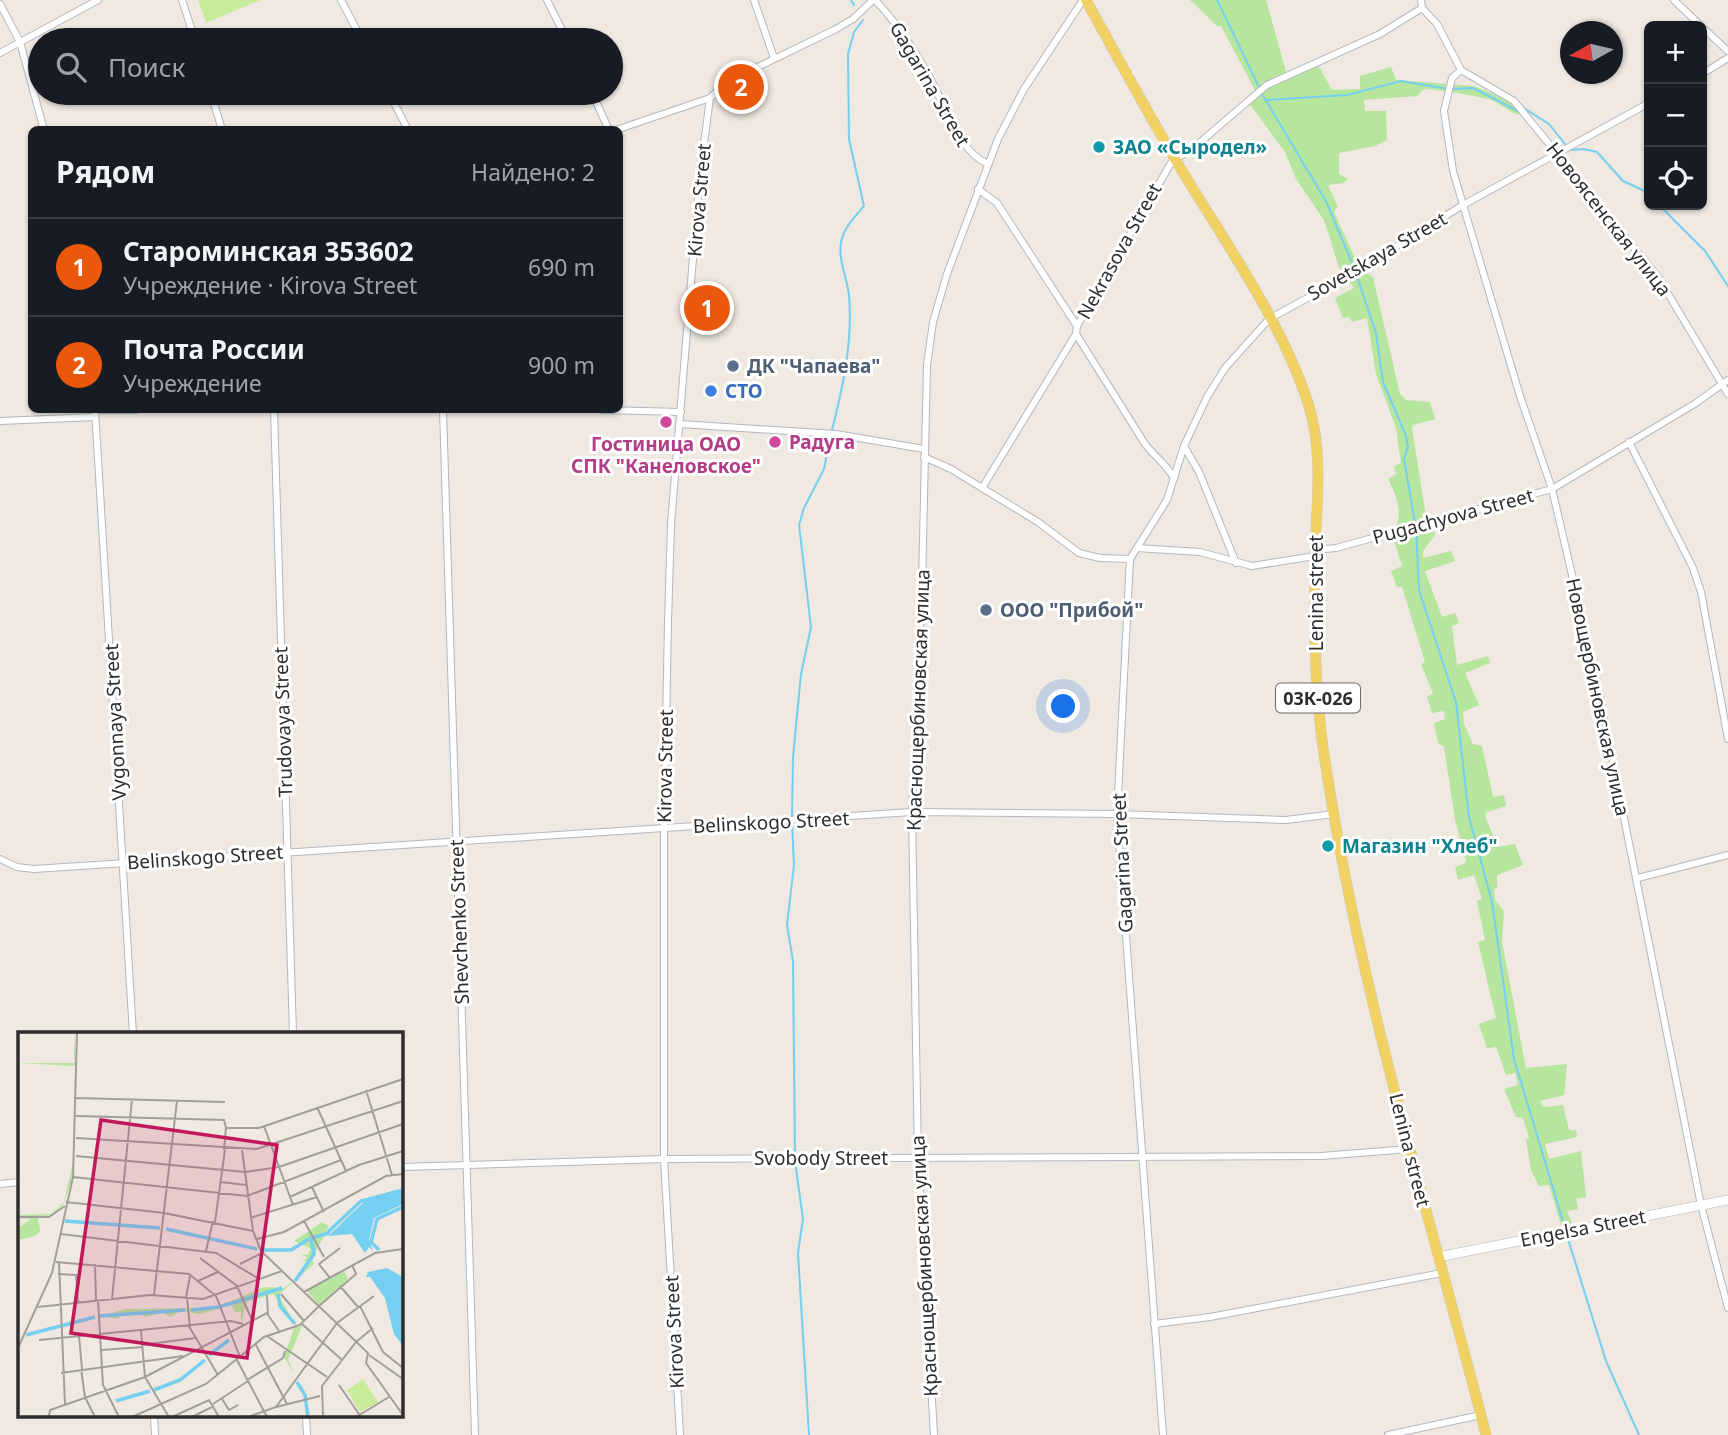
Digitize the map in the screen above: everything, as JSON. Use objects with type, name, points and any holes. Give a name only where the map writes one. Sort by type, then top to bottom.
[{"type":"main road","name":"Lenina street","points":[[1085,0],[1269,319],[1294,370],[1316,433],[1317,691],[1334,814],[1349,901],[1409,1149],[1486,1435]]},
{"type":"main road","name":"Engelsa Street","points":[[1438,1257],[1728,1200]]},
{"type":"street","points":[[47,28],[98,0]]},
{"type":"street","points":[[182,0],[191,28]]},
{"type":"street","points":[[341,0],[356,28]]},
{"type":"street","points":[[547,0],[561,28]]},
{"type":"street","points":[[754,0],[774,58]]},
{"type":"street","points":[[623,128],[710,98],[727,82],[853,19],[874,0]]},
{"type":"street","name":"Gagarina Street","points":[[874,0],[888,13],[930,78],[968,150],[988,164]]},
{"type":"street","name":"Краснощербиновская улица","points":[[934,1435],[918,1157],[912,812],[922,585],[927,365],[933,322],[988,164],[1024,89],[1085,0]]},
{"type":"street","points":[[1674,0],[1697,21]]},
{"type":"street","points":[[0,4],[20,43],[28,72]]},
{"type":"street","points":[[1422,4],[1437,24],[1461,70]]},
{"type":"street","name":"Nekrasova Street","points":[[982,488],[1076,334],[1077,326],[1163,173],[1175,159],[1208,137],[1267,85],[1380,34],[1422,4]]},
{"type":"street","points":[[1707,31],[1728,51]]},
{"type":"street","points":[[0,53],[28,39]]},
{"type":"street","points":[[1707,71],[1728,58]]},
{"type":"street","name":"Новощербиновская улица","points":[[1461,70],[1452,78],[1448,89],[1444,111],[1446,139],[1520,396],[1552,489],[1597,682],[1701,1205],[1728,1308]]},
{"type":"street","name":"Новоясенская улица","points":[[1461,70],[1514,101],[1526,115],[1658,277],[1726,389]]},
{"type":"street","name":"Kirova Street","points":[[680,1435],[664,1159],[664,827],[671,524],[700,174],[710,98]]},
{"type":"street","points":[[37,105],[43,126]]},
{"type":"street","points":[[215,105],[221,126]]},
{"type":"street","points":[[395,105],[406,126]]},
{"type":"street","points":[[598,105],[607,126]]},
{"type":"street","name":"Sovetskaya Street","points":[[1174,478],[1184,446],[1225,368],[1269,319],[1360,269],[1463,205],[1644,106]]},
{"type":"street","points":[[978,189],[997,203],[1077,326]]},
{"type":"street","points":[[1069,314],[1084,314]]},
{"type":"street","points":[[1076,334],[1145,444],[1156,459],[1167,466],[1174,478]]},
{"type":"street","name":"Pugachyova Street","points":[[1137,548],[1200,551],[1252,566],[1420,526],[1552,489],[1629,442],[1726,389]]},
{"type":"street","points":[[623,411],[681,412]]},
{"type":"street","points":[[0,421],[84,413]]},
{"type":"street","name":"Vygonnaya Street","points":[[95,413],[111,634],[132,1032]]},
{"type":"street","name":"Trudovaya Street","points":[[274,413],[293,1032]]},
{"type":"street","name":"Shevchenko Street","points":[[443,413],[475,1435]]},
{"type":"street","points":[[680,424],[827,433],[925,449]]},
{"type":"street","points":[[1629,442],[1693,568],[1701,592],[1728,739]]},
{"type":"street","points":[[1184,446],[1199,472],[1236,563]]},
{"type":"street","points":[[924,457],[939,462],[1038,522],[1084,556],[1130,559]]},
{"type":"street","name":"Gagarina Street","points":[[1163,1435],[1117,814],[1130,559],[1167,500],[1174,478]]},
{"type":"street","name":"Belinskogo Street","points":[[0,859],[17,867],[34,869],[912,812],[1117,814],[1286,820],[1334,814]]},
{"type":"street","points":[[1637,878],[1728,855]]},
{"type":"street","name":"Svobody Street","points":[[402,1167],[800,1157],[1321,1156],[1409,1149]]},
{"type":"street","points":[[0,1184],[18,1182]]},
{"type":"street","points":[[1154,1324],[1210,1317],[1442,1273]]},
{"type":"street","points":[[1388,1435],[1481,1415]]},
{"type":"green space","points":[[198,0],[260,0],[206,23]]},
{"type":"green space","points":[[1190,0],[1266,0],[1287,75],[1317,63],[1332,90],[1360,89],[1360,76],[1391,67],[1396,80],[1474,86],[1510,101],[1526,115],[1512,112],[1491,100],[1424,89],[1417,96],[1364,100],[1365,111],[1386,111],[1387,140],[1375,146],[1339,153],[1339,174],[1348,179],[1343,183],[1328,185],[1338,207],[1334,212],[1360,269],[1373,277],[1400,394],[1406,400],[1430,402],[1435,419],[1413,425],[1412,429],[1426,516],[1431,523],[1394,532],[1399,511],[1388,479],[1396,474],[1394,466],[1401,463],[1396,428],[1376,374],[1367,318],[1352,322],[1349,317],[1343,318],[1335,298],[1354,288],[1339,267],[1324,220],[1296,179],[1285,152],[1249,103],[1256,92],[1221,26],[1217,26]]},
{"type":"green space","points":[[1434,530],[1435,535],[1423,551],[1423,558],[1451,551],[1455,561],[1425,571],[1442,617],[1455,613],[1459,623],[1452,626],[1457,665],[1488,656],[1490,663],[1465,673],[1479,705],[1463,712],[1464,724],[1473,744],[1482,746],[1493,797],[1504,795],[1506,806],[1487,812],[1485,816],[1498,847],[1515,844],[1523,865],[1497,875],[1497,887],[1494,890],[1495,900],[1504,911],[1502,942],[1526,1068],[1567,1064],[1564,1095],[1540,1101],[1543,1107],[1563,1105],[1569,1130],[1576,1130],[1577,1137],[1545,1144],[1549,1159],[1581,1151],[1586,1197],[1576,1199],[1578,1209],[1567,1211],[1572,1223],[1561,1225],[1549,1185],[1539,1186],[1531,1170],[1526,1140],[1529,1138],[1523,1118],[1516,1117],[1504,1089],[1518,1085],[1515,1073],[1506,1075],[1496,1047],[1487,1048],[1479,1024],[1496,1018],[1478,942],[1485,940],[1477,901],[1482,899],[1474,875],[1458,880],[1455,868],[1466,862],[1455,820],[1444,747],[1438,743],[1434,723],[1445,719],[1444,711],[1432,713],[1427,696],[1433,694],[1421,664],[1425,662],[1402,587],[1397,587],[1391,571],[1402,566],[1393,537]]},
{"type":"waterway","points":[[851,0],[854,5]]},
{"type":"waterway","points":[[1217,0],[1260,89]]},
{"type":"waterway","points":[[832,430],[843,381],[850,329],[849,295],[840,248],[847,227],[864,206],[849,139],[848,54],[854,32],[863,20]]},
{"type":"waterway","points":[[1267,100],[1347,95],[1401,81],[1448,89]]},
{"type":"waterway","points":[[1453,89],[1473,88],[1518,111]]},
{"type":"waterway","points":[[1262,94],[1327,203],[1354,268]]},
{"type":"waterway","points":[[1522,107],[1549,124],[1565,144]]},
{"type":"waterway","points":[[1570,150],[1597,152],[1623,181],[1644,191]]},
{"type":"waterway","points":[[1664,210],[1705,251],[1728,286]]},
{"type":"waterway","points":[[1356,273],[1376,333],[1383,382],[1406,436],[1408,447],[1404,459],[1415,523]]},
{"type":"waterway","points":[[792,817],[793,757],[801,674],[811,627],[799,525],[804,508],[824,469],[831,435]]},
{"type":"waterway","points":[[1416,528],[1419,590],[1456,702],[1469,817],[1492,902],[1514,1059],[1565,1228]]},
{"type":"waterway","points":[[792,822],[794,865],[787,925],[793,961],[795,1155]]},
{"type":"waterway","points":[[795,1161],[803,1219],[798,1253],[809,1435]]},
{"type":"waterway","points":[[1568,1239],[1606,1361],[1639,1435]]},
{"type":"place","name":"Почта России","points":[[741,87]]},
{"type":"place","name":"ЗАО «Сыродел»","points":[[1099,147]]},
{"type":"place","name":"Староминская 353602","points":[[707,308]]},
{"type":"place","name":"ДК \"Чапаева\"","points":[[733,366]]},
{"type":"place","name":"СТО","points":[[711,391]]},
{"type":"place","name":"Гостиница ОАО СПК \"Канеловское\"","points":[[666,422]]},
{"type":"place","name":"Радуга","points":[[775,442]]},
{"type":"place","name":"ООО \"Прибой\"","points":[[986,610]]},
{"type":"place","name":"Магазин \"Хлеб\"","points":[[1328,846]]}]
